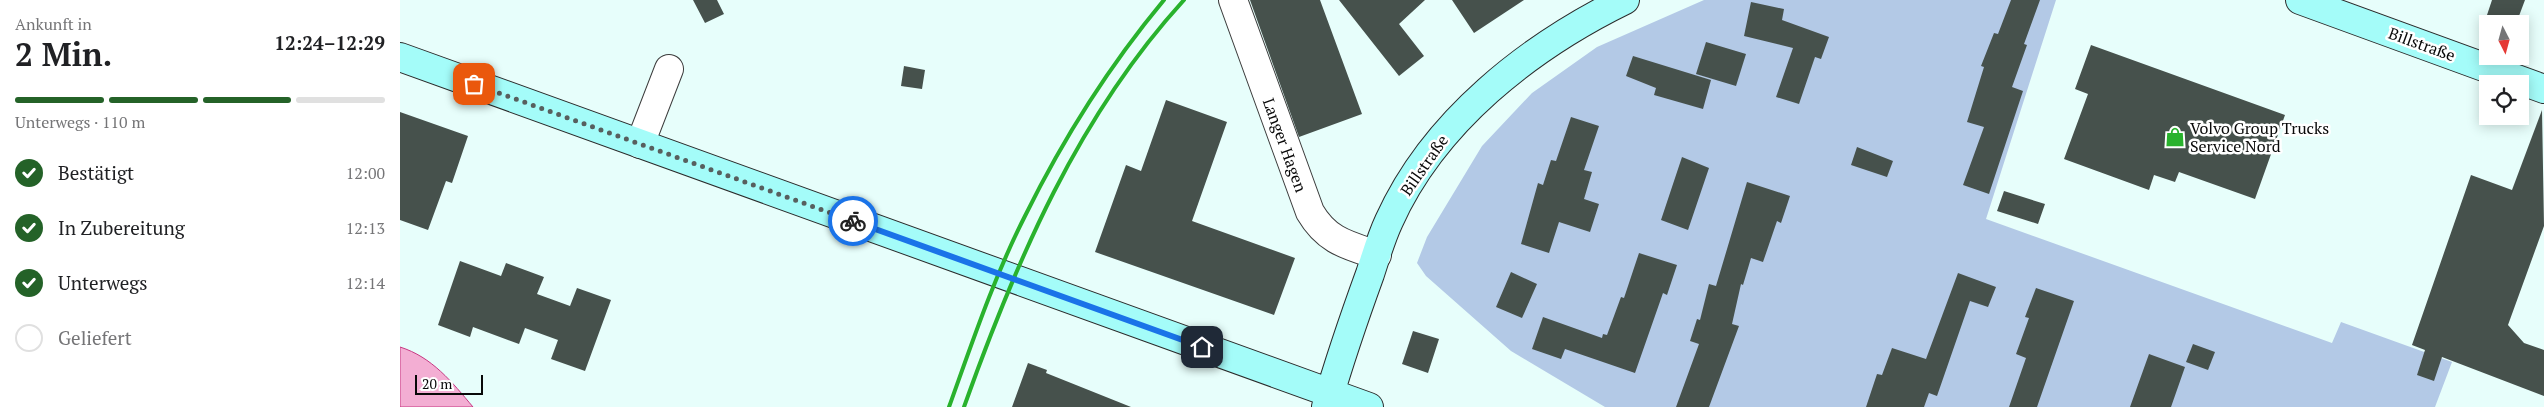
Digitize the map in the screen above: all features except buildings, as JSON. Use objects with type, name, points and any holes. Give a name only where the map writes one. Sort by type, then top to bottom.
[{"type":"main road","name":"Billstraße","points":[[1328,400],[1340,355],[1389,221],[1401,197],[1421,166],[1452,126],[1515,68],[1587,19],[1625,0]]},
{"type":"main road","name":"Billstraße","points":[[2300,0],[2544,89]]},
{"type":"main road","points":[[400,57],[640,144],[1328,400],[1369,407]]},
{"type":"street","name":"Langer Hagen","points":[[1233,0],[1310,212],[1326,234],[1336,241],[1377,255]]},
{"type":"street","points":[[640,144],[669,70]]},
{"type":"shaded area","points":[[1704,0],[2056,0],[1986,219],[2332,343],[2341,322],[2452,362],[2435,407],[1605,407],[1511,351],[1426,276],[1417,263],[1427,237],[1482,146],[1532,93],[1597,47]]},
{"type":"shaded area","points":[[400,347],[422,357],[441,371],[473,407],[400,407]]},
{"type":"railway","points":[[949,407],[993,286],[1040,187],[1088,104],[1124,51],[1164,0]]},
{"type":"railway","points":[[964,407],[1005,298],[1054,192],[1112,92],[1146,45],[1184,0]]},
{"type":"way so far","points":[[474,84],[853,221]]},
{"type":"place","name":"Volvo Group Trucks Service Nord","points":[[2175,137]]},
{"type":"route","points":[[853,221],[1202,347]]}]
